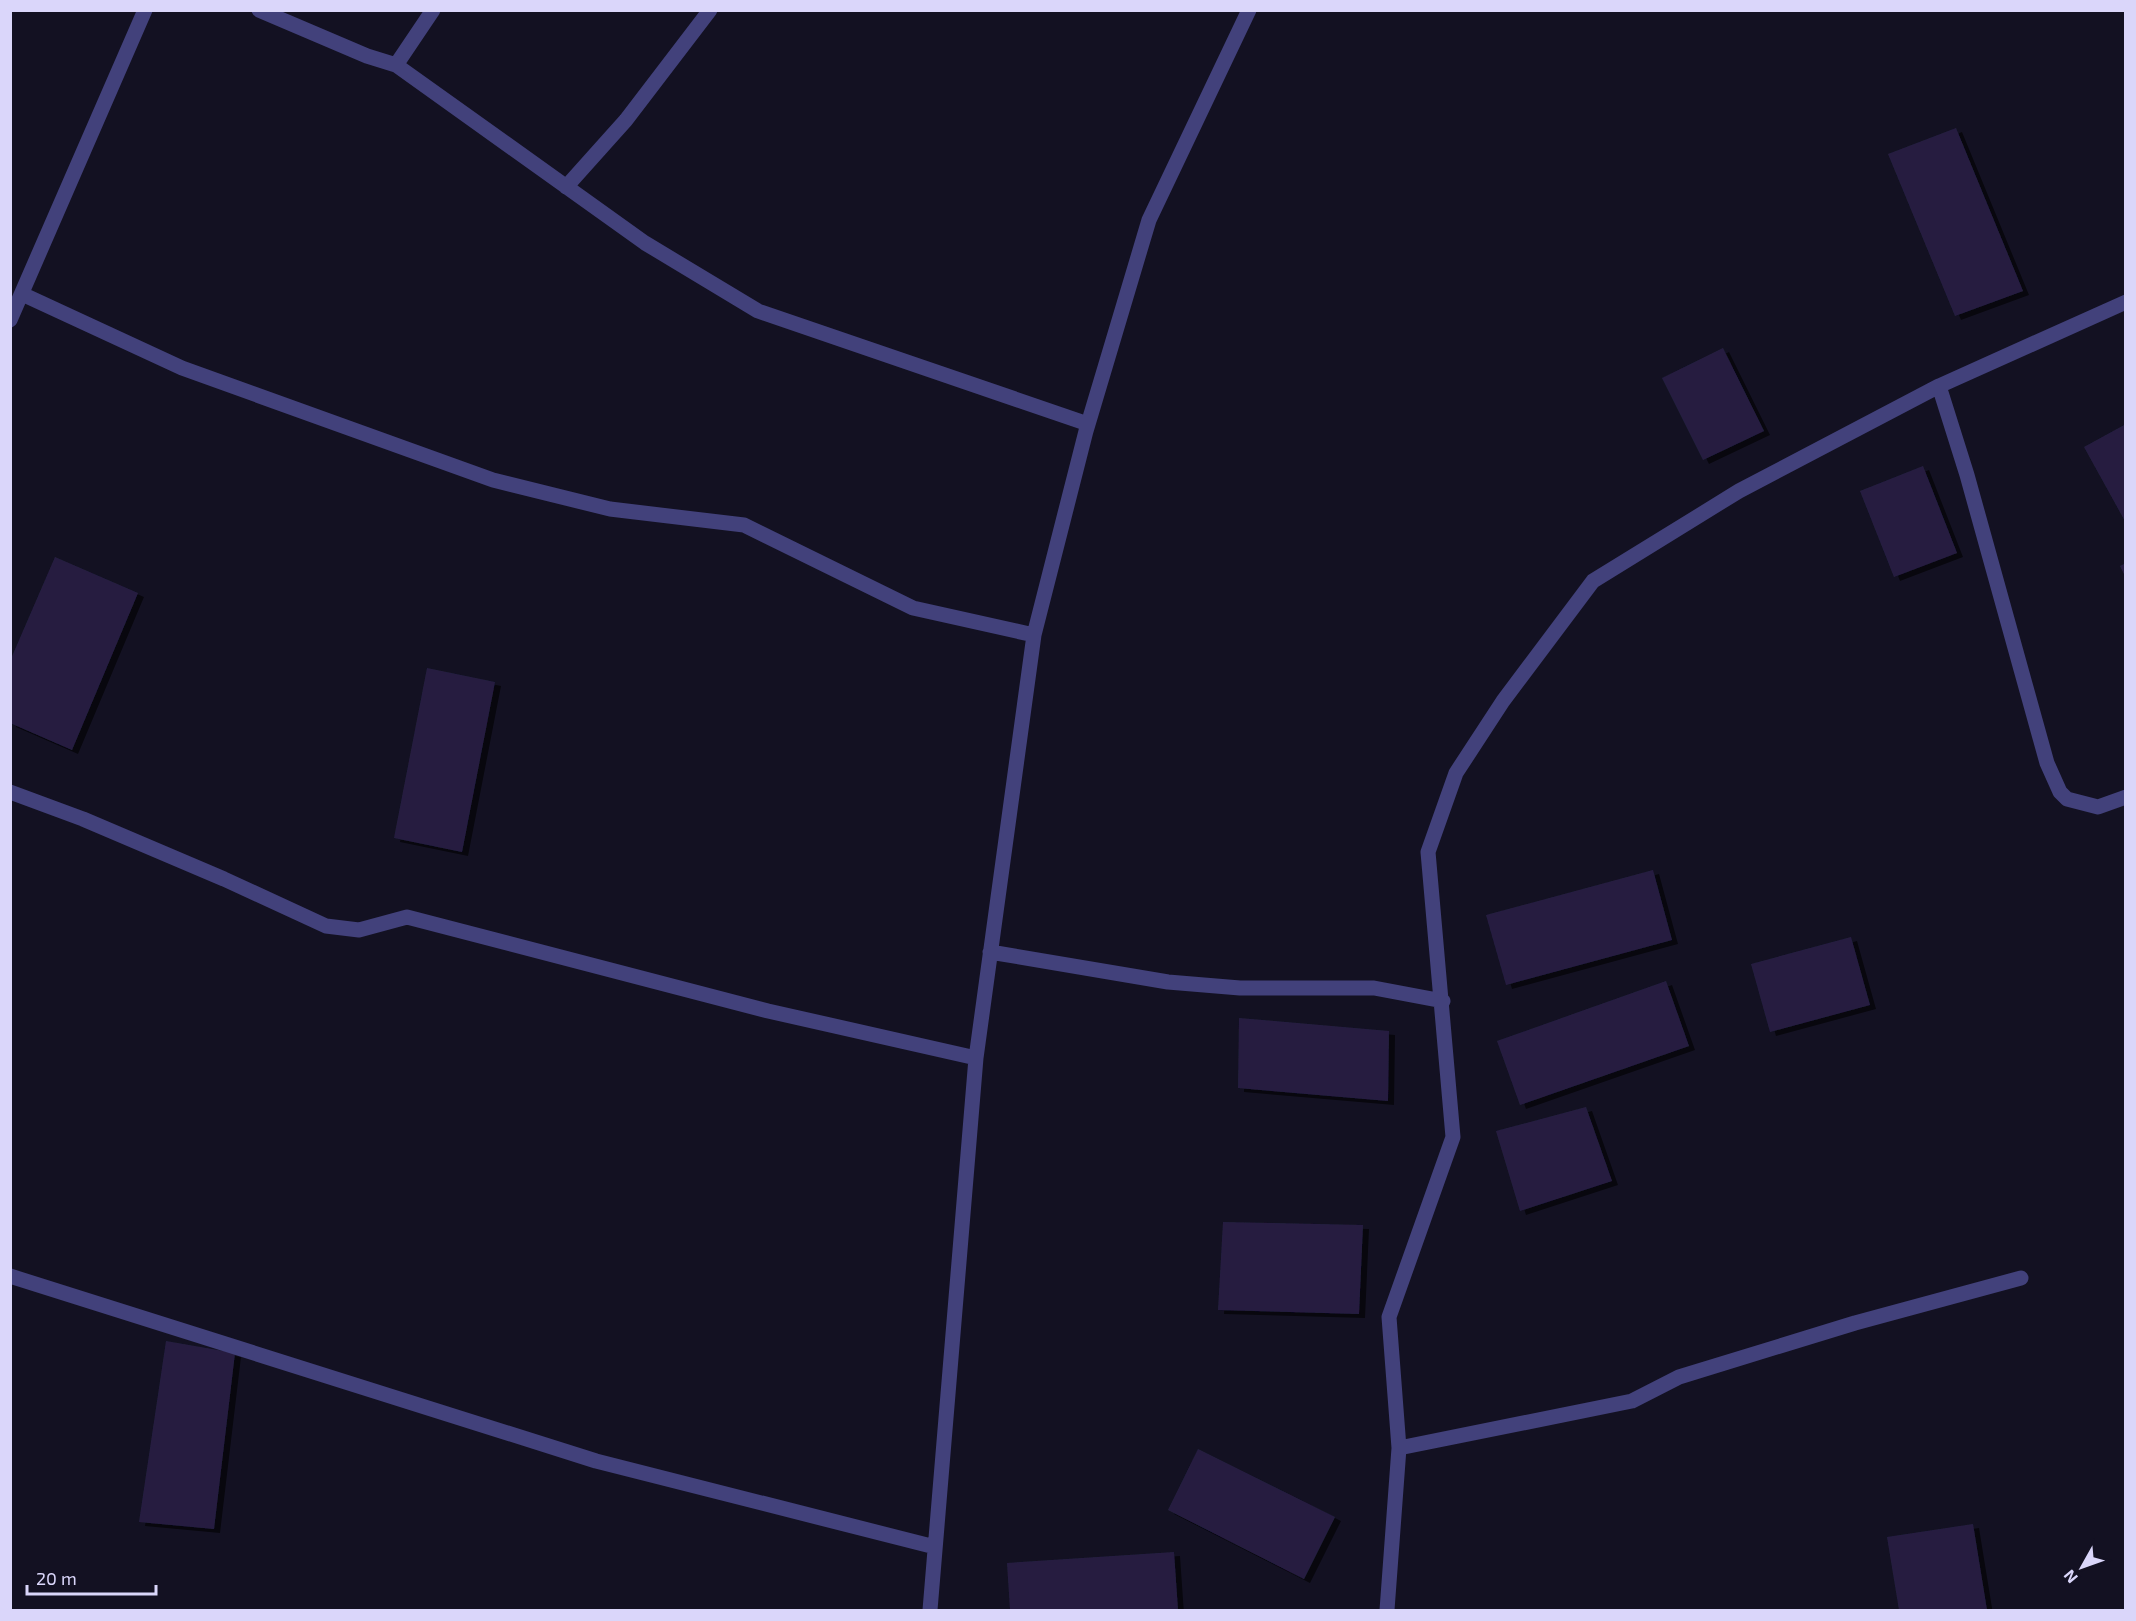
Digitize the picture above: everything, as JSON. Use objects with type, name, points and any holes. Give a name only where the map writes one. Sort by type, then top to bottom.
[{"type":"street","points":[[10,320],[145,10]]},
{"type":"street","points":[[259,10],[367,56],[396,65],[645,243],[758,311],[1088,424]]},
{"type":"street","points":[[396,65],[433,10]]},
{"type":"street","points":[[566,187],[626,120],[710,10]]},
{"type":"street","points":[[930,1611],[976,1058],[1034,635],[1088,424],[1149,220],[1249,10]]},
{"type":"street","points":[[22,294],[182,368],[494,480],[610,509],[744,525],[913,608],[1034,635]]},
{"type":"street","points":[[1388,1611],[1399,1448],[1389,1317],[1453,1137],[1443,1001],[1428,852],[1456,773],[1503,701],[1593,581],[1740,491],[1939,386],[2126,302]]},
{"type":"street","points":[[1939,386],[2051,773],[2060,792],[2067,799],[2098,807],[2126,797]]},
{"type":"street","points":[[10,792],[83,819],[224,879],[326,926],[359,930],[407,917],[768,1011],[976,1058]]},
{"type":"street","points":[[990,952],[1168,982],[1240,988],[1374,988],[1443,1001]]},
{"type":"street","points":[[10,1276],[596,1461],[935,1547]]},
{"type":"street","points":[[1399,1448],[1632,1401],[1679,1377],[1856,1323],[2021,1278]]},
{"type":"building","points":[[1956,128],[2023,291],[1955,316],[1888,154]]},
{"type":"building","points":[[1723,348],[1764,431],[1703,460],[1662,378]]},
{"type":"building","points":[[2126,424],[2126,523],[2084,447]]},
{"type":"building","points":[[1923,466],[1957,553],[1894,577],[1860,491]]},
{"type":"building","points":[[55,557],[138,593],[72,750],[10,723],[10,661]]},
{"type":"building","points":[[2126,563],[2126,578],[2120,566]]},
{"type":"building","points":[[427,668],[495,682],[462,852],[394,838]]},
{"type":"building","points":[[1653,870],[1672,940],[1506,985],[1486,915]]},
{"type":"building","points":[[1851,937],[1870,1005],[1770,1032],[1751,964]]},
{"type":"building","points":[[1666,981],[1689,1046],[1520,1105],[1497,1041]]},
{"type":"building","points":[[1239,1018],[1389,1031],[1388,1101],[1238,1088]]},
{"type":"building","points":[[1586,1107],[1612,1181],[1520,1211],[1496,1131]]},
{"type":"building","points":[[1223,1222],[1363,1225],[1359,1314],[1218,1310]]},
{"type":"building","points":[[166,1341],[235,1353],[214,1529],[139,1522]]},
{"type":"building","points":[[1198,1449],[1335,1517],[1304,1579],[1168,1510]]},
{"type":"building","points":[[1973,1524],[1987,1610],[1899,1610],[1887,1537]]},
{"type":"building","points":[[1174,1552],[1178,1610],[1010,1610],[1007,1563]]}]
